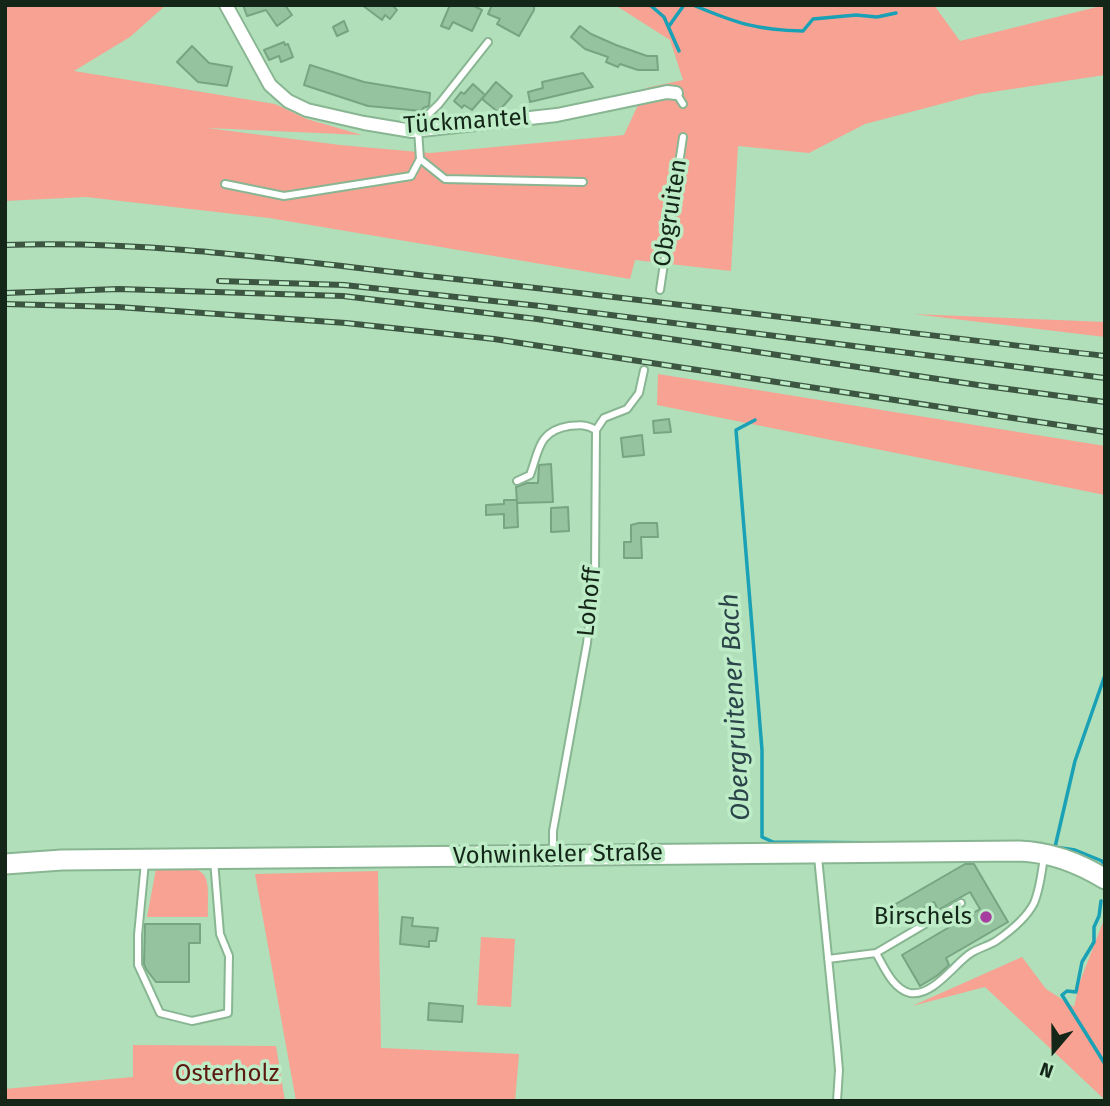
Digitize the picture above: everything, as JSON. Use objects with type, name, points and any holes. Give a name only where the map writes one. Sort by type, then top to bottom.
[{"type":"street","name":"Tückmantel","points":[[226,5],[270,85],[288,101],[307,110],[415,130],[557,115],[667,92],[679,99]]},
{"type":"street","name":"Vohwinkeler Straße","points":[[5,864],[1019,850],[1045,854],[1079,865],[1105,879]]},
{"type":"lane","points":[[225,184],[284,195],[411,176],[420,159],[415,130],[488,42]]},
{"type":"lane","name":"Obgruiten","points":[[660,290],[683,137]]},
{"type":"lane","points":[[420,159],[445,179],[583,182]]},
{"type":"lane","points":[[517,481],[530,475],[541,443],[548,433],[559,428],[584,424],[596,430],[604,418],[627,409],[639,393],[644,370]]},
{"type":"lane","name":"Lohoff","points":[[553,855],[553,831],[587,643],[595,573],[596,430]]},
{"type":"lane","points":[[817,852],[839,1070],[837,1101]]},
{"type":"lane","points":[[876,953],[891,978],[902,990],[913,994],[922,991],[949,975],[970,953],[996,940],[1025,916],[1034,903],[1045,854]]},
{"type":"lane","points":[[145,860],[138,965],[160,1013],[192,1021],[228,1013],[229,956],[220,934],[214,860]]},
{"type":"lane","points":[[828,958],[876,953],[961,903]]},
{"type":"green space","points":[[5,5],[166,5],[130,37],[74,71],[275,104],[307,119],[362,135],[207,128],[430,153],[624,135],[646,88],[683,80],[670,40],[615,5],[934,5],[960,41],[1105,5],[1105,75],[979,94],[865,124],[809,153],[738,146],[731,271],[635,260],[630,279],[269,218],[86,197],[5,201]]},
{"type":"green space","points":[[913,314],[1105,322],[1105,337]]},
{"type":"green space","points":[[658,374],[1105,446],[1105,495],[657,405]]},
{"type":"green space","points":[[168,865],[193,868],[205,876],[208,917],[147,917],[156,869]]},
{"type":"green space","points":[[378,871],[381,1048],[519,1054],[515,1101],[296,1101],[255,874]]},
{"type":"green space","points":[[1105,917],[1105,1100],[985,987],[912,1006],[1022,957],[1046,989],[1074,1007],[1079,984]]},
{"type":"green space","points":[[481,937],[515,939],[511,1007],[477,1005]]},
{"type":"green space","name":"Osterholz","points":[[133,1045],[276,1046],[285,1101],[5,1101],[5,1089],[133,1077]]},
{"type":"building","points":[[243,5],[285,5],[292,15],[277,26],[266,10],[247,16]]},
{"type":"building","points":[[362,5],[392,5],[397,10],[390,19],[385,15],[382,20]]},
{"type":"building","points":[[450,5],[472,5],[482,10],[472,31],[453,22],[449,29],[441,26]]},
{"type":"building","points":[[492,5],[534,5],[534,10],[519,36],[497,24],[500,19],[488,14]]},
{"type":"building","points":[[344,21],[348,31],[337,36],[333,27]]},
{"type":"building","points":[[580,26],[616,45],[647,56],[657,56],[658,70],[638,70],[620,64],[618,67],[606,62],[608,57],[585,49],[571,37]]},
{"type":"building","points":[[284,42],[285,45],[288,44],[293,57],[281,62],[279,56],[269,60],[264,50]]},
{"type":"building","points":[[192,46],[209,63],[232,67],[227,86],[198,82],[177,62]]},
{"type":"building","points":[[310,65],[364,82],[430,93],[429,106],[422,111],[368,106],[304,85]]},
{"type":"building","points":[[583,73],[593,87],[530,102],[528,92],[543,88],[542,82]]},
{"type":"building","points":[[496,82],[512,96],[498,112],[482,99]]},
{"type":"building","points":[[473,84],[485,95],[472,110],[464,105],[462,108],[454,101]]},
{"type":"building","points":[[669,419],[671,432],[654,433],[653,421]]},
{"type":"building","points":[[642,435],[644,455],[623,457],[621,438]]},
{"type":"building","points":[[551,464],[553,502],[517,503],[516,487],[538,483],[539,465]]},
{"type":"building","points":[[504,500],[517,500],[518,527],[504,528],[504,514],[486,515],[486,505],[504,504]]},
{"type":"building","points":[[568,507],[569,531],[551,532],[551,508]]},
{"type":"building","points":[[657,523],[658,537],[641,537],[642,558],[624,558],[624,542],[631,542],[631,525]]},
{"type":"building","name":"Birschels","points":[[965,864],[974,864],[1008,922],[946,958],[949,965],[920,986],[902,955],[980,909],[970,892],[938,910],[934,902],[890,927],[882,912]]},
{"type":"building","points":[[402,917],[413,918],[412,926],[438,928],[436,941],[429,941],[429,947],[400,944]]},
{"type":"building","points":[[145,924],[200,924],[200,943],[189,943],[189,982],[156,982],[146,969]]},
{"type":"building","points":[[429,1003],[463,1006],[462,1022],[428,1020]]},
{"type":"waterway","name":"Obergruitener Bach","points":[[650,5],[664,17],[679,51]]},
{"type":"waterway","points":[[669,26],[684,5]]},
{"type":"waterway","points":[[693,5],[746,24],[803,31],[813,19],[856,15],[877,17],[896,13]]},
{"type":"waterway","name":"Obergruitener Bach","points":[[755,420],[736,430],[762,750],[762,837],[773,842],[896,843]]},
{"type":"waterway","points":[[1105,675],[1075,761],[1055,847],[1075,850],[1102,861],[1105,866]]},
{"type":"waterway","points":[[1101,901],[1094,927],[1094,942],[1082,962],[1076,992],[1067,991],[1062,995],[1105,1064]]},
{"type":"railway","points":[[5,245],[114,246],[276,259],[1105,356]]},
{"type":"railway","points":[[219,281],[344,285],[540,306],[1105,378]]},
{"type":"railway","points":[[5,293],[119,289],[343,296],[537,319],[1105,402]]},
{"type":"railway","points":[[5,304],[118,307],[346,323],[494,339],[1105,432]]},
{"type":"place","name":"Birschels","points":[[986,917]]}]
